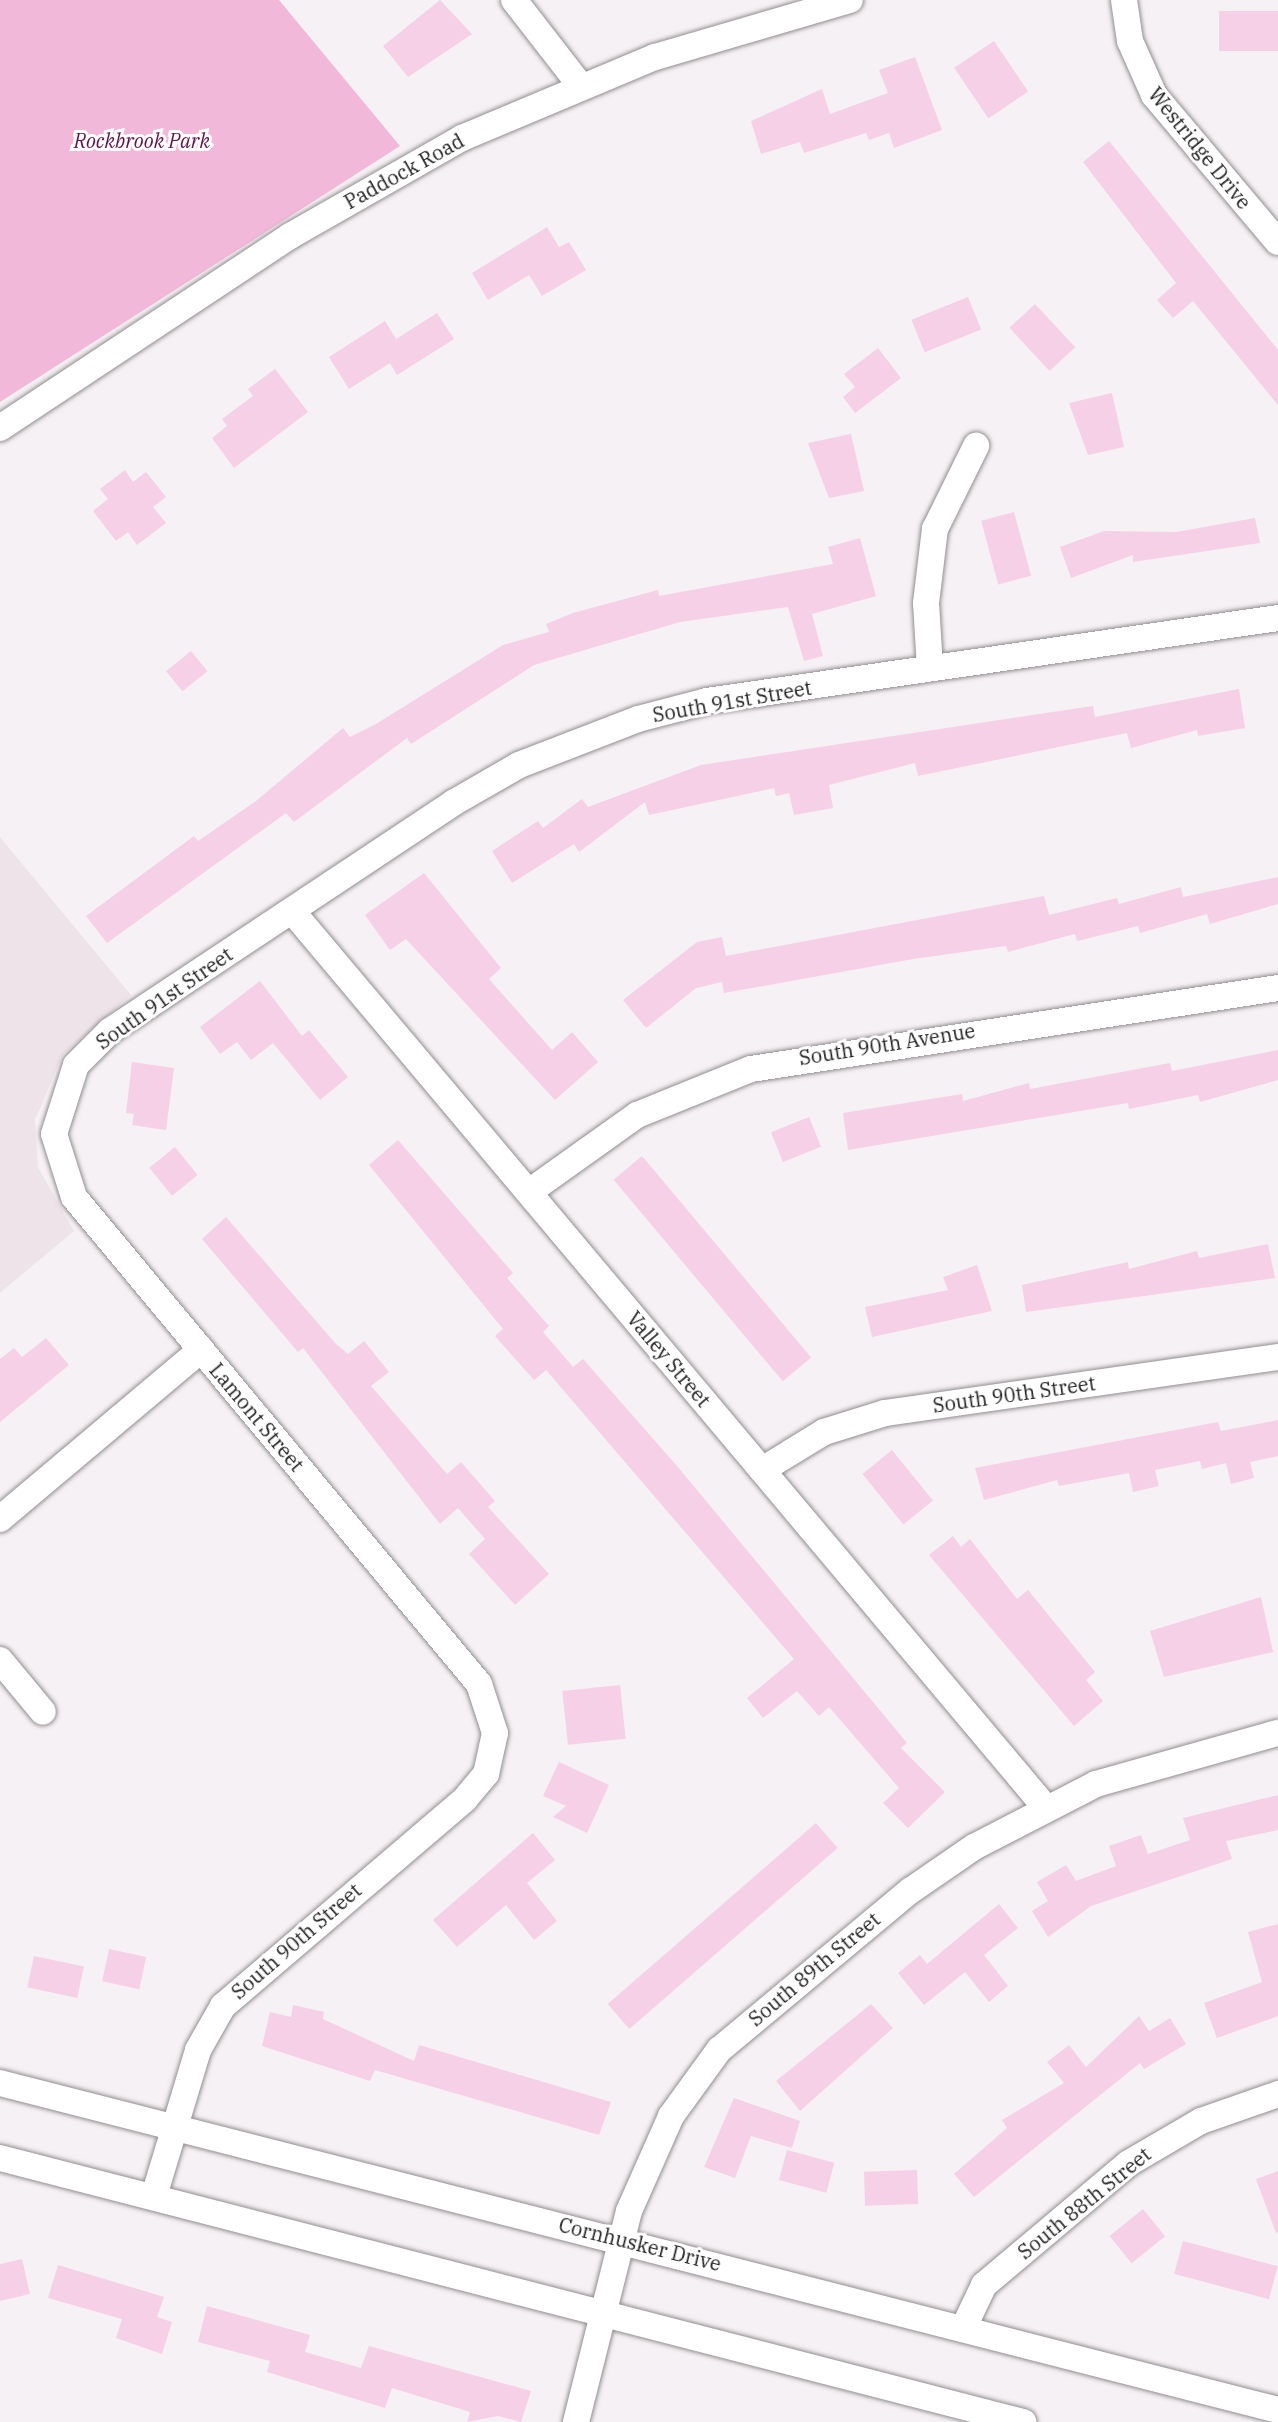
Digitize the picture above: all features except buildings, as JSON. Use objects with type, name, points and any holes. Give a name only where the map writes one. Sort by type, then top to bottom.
[{"type":"street","points":[[514,0],[580,85]]},
{"type":"street","name":"Paddock Road","points":[[0,428],[372,187],[580,85],[850,0]]},
{"type":"street","name":"Westridge Drive","points":[[1124,0],[1130,41],[1154,95],[1278,242]]},
{"type":"street","points":[[930,668],[926,603],[935,529],[976,446]]},
{"type":"street","name":"South 91st Street","points":[[86,1053],[292,911],[519,765],[638,719],[930,668],[1278,618]]},
{"type":"street","name":"Valley Street","points":[[292,911],[1046,1808]]},
{"type":"street","name":"South 90th Avenue","points":[[529,1192],[637,1115],[751,1069],[1278,988]]},
{"type":"street","name":"Lamont Street","points":[[86,1053],[56,1114],[64,1182],[479,1684],[495,1733],[486,1774]]},
{"type":"street","points":[[0,1519],[201,1350]]},
{"type":"street","name":"South 90th Street","points":[[762,1470],[824,1432],[885,1413],[1278,1357]]},
{"type":"street","points":[[0,1660],[43,1712]]},
{"type":"street","name":"South 89th Street","points":[[576,2422],[622,2240],[658,2140],[719,2050],[910,1891],[1046,1808],[1147,1765],[1278,1733]]},
{"type":"street","name":"South 90th Street","points":[[154,2196],[198,2050],[223,2006],[486,1774]]},
{"type":"street","name":"Cornhusker Drive","points":[[0,2083],[174,2125],[1278,2410]]},
{"type":"street","name":"South 88th Street","points":[[963,2329],[984,2285],[1129,2163],[1201,2121],[1278,2094]]},
{"type":"street","points":[[0,2158],[604,2311],[942,2411],[1023,2422]]},
{"type":"shaded area","points":[[0,837],[131,995],[63,1054],[35,1120],[38,1167],[74,1231],[0,1293]]},
{"type":"green space","name":"Rockbrook Park","points":[[0,0],[279,0],[400,146],[0,402]]}]
